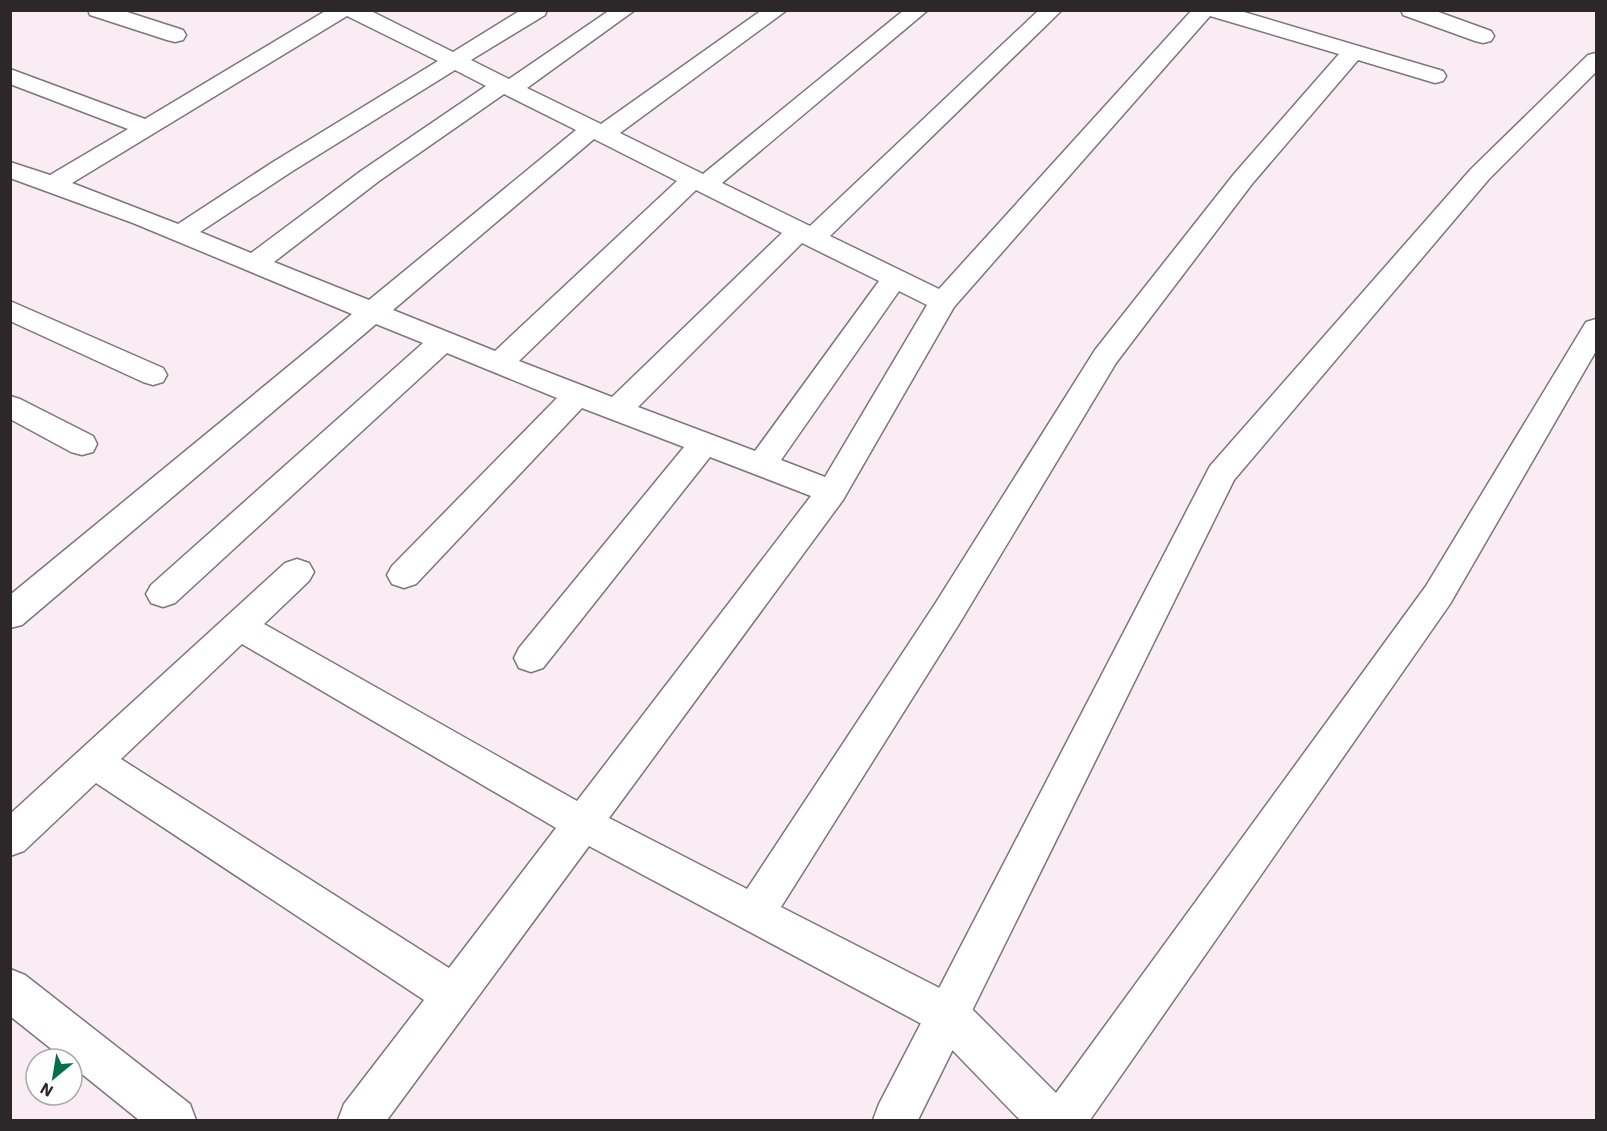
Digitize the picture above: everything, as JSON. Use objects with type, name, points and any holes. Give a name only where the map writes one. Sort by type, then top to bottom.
[{"type":"street","points":[[98,10],[176,35]]},
{"type":"street","points":[[10,198],[34,178],[147,128],[343,10]]},
{"type":"street","points":[[351,10],[943,302]]},
{"type":"street","points":[[180,234],[537,10]]},
{"type":"street","points":[[254,264],[370,176],[625,10]]},
{"type":"street","points":[[10,615],[597,132],[777,10]]},
{"type":"street","points":[[499,363],[699,182],[918,10]]},
{"type":"street","points":[[617,410],[1052,10]]},
{"type":"street","points":[[360,1120],[832,492],[943,302],[1204,10]]},
{"type":"street","points":[[1213,10],[1435,76]]},
{"type":"street","points":[[1411,10],[1483,36]]},
{"type":"street","points":[[754,913],[947,614],[1105,357],[1243,179],[1353,52]]},
{"type":"street","points":[[895,1120],[1221,474],[1480,174],[1596,60]]},
{"type":"street","points":[[10,76],[147,128]]},
{"type":"street","points":[[34,178],[180,234],[578,395],[832,492]]},
{"type":"street","points":[[761,465],[895,278]]},
{"type":"street","points":[[10,310],[153,375]]},
{"type":"street","points":[[1064,1120],[1438,595],[1586,366],[1596,328]]},
{"type":"street","points":[[163,594],[443,340]]},
{"type":"street","points":[[404,575],[578,395]]},
{"type":"street","points":[[10,406],[82,444]]},
{"type":"street","points":[[531,658],[704,443]]},
{"type":"street","points":[[10,839],[297,572]]},
{"type":"street","points":[[238,626],[583,824],[948,1014],[1051,1120]]},
{"type":"street","points":[[94,760],[454,996]]},
{"type":"street","points":[[10,989],[174,1120]]}]
